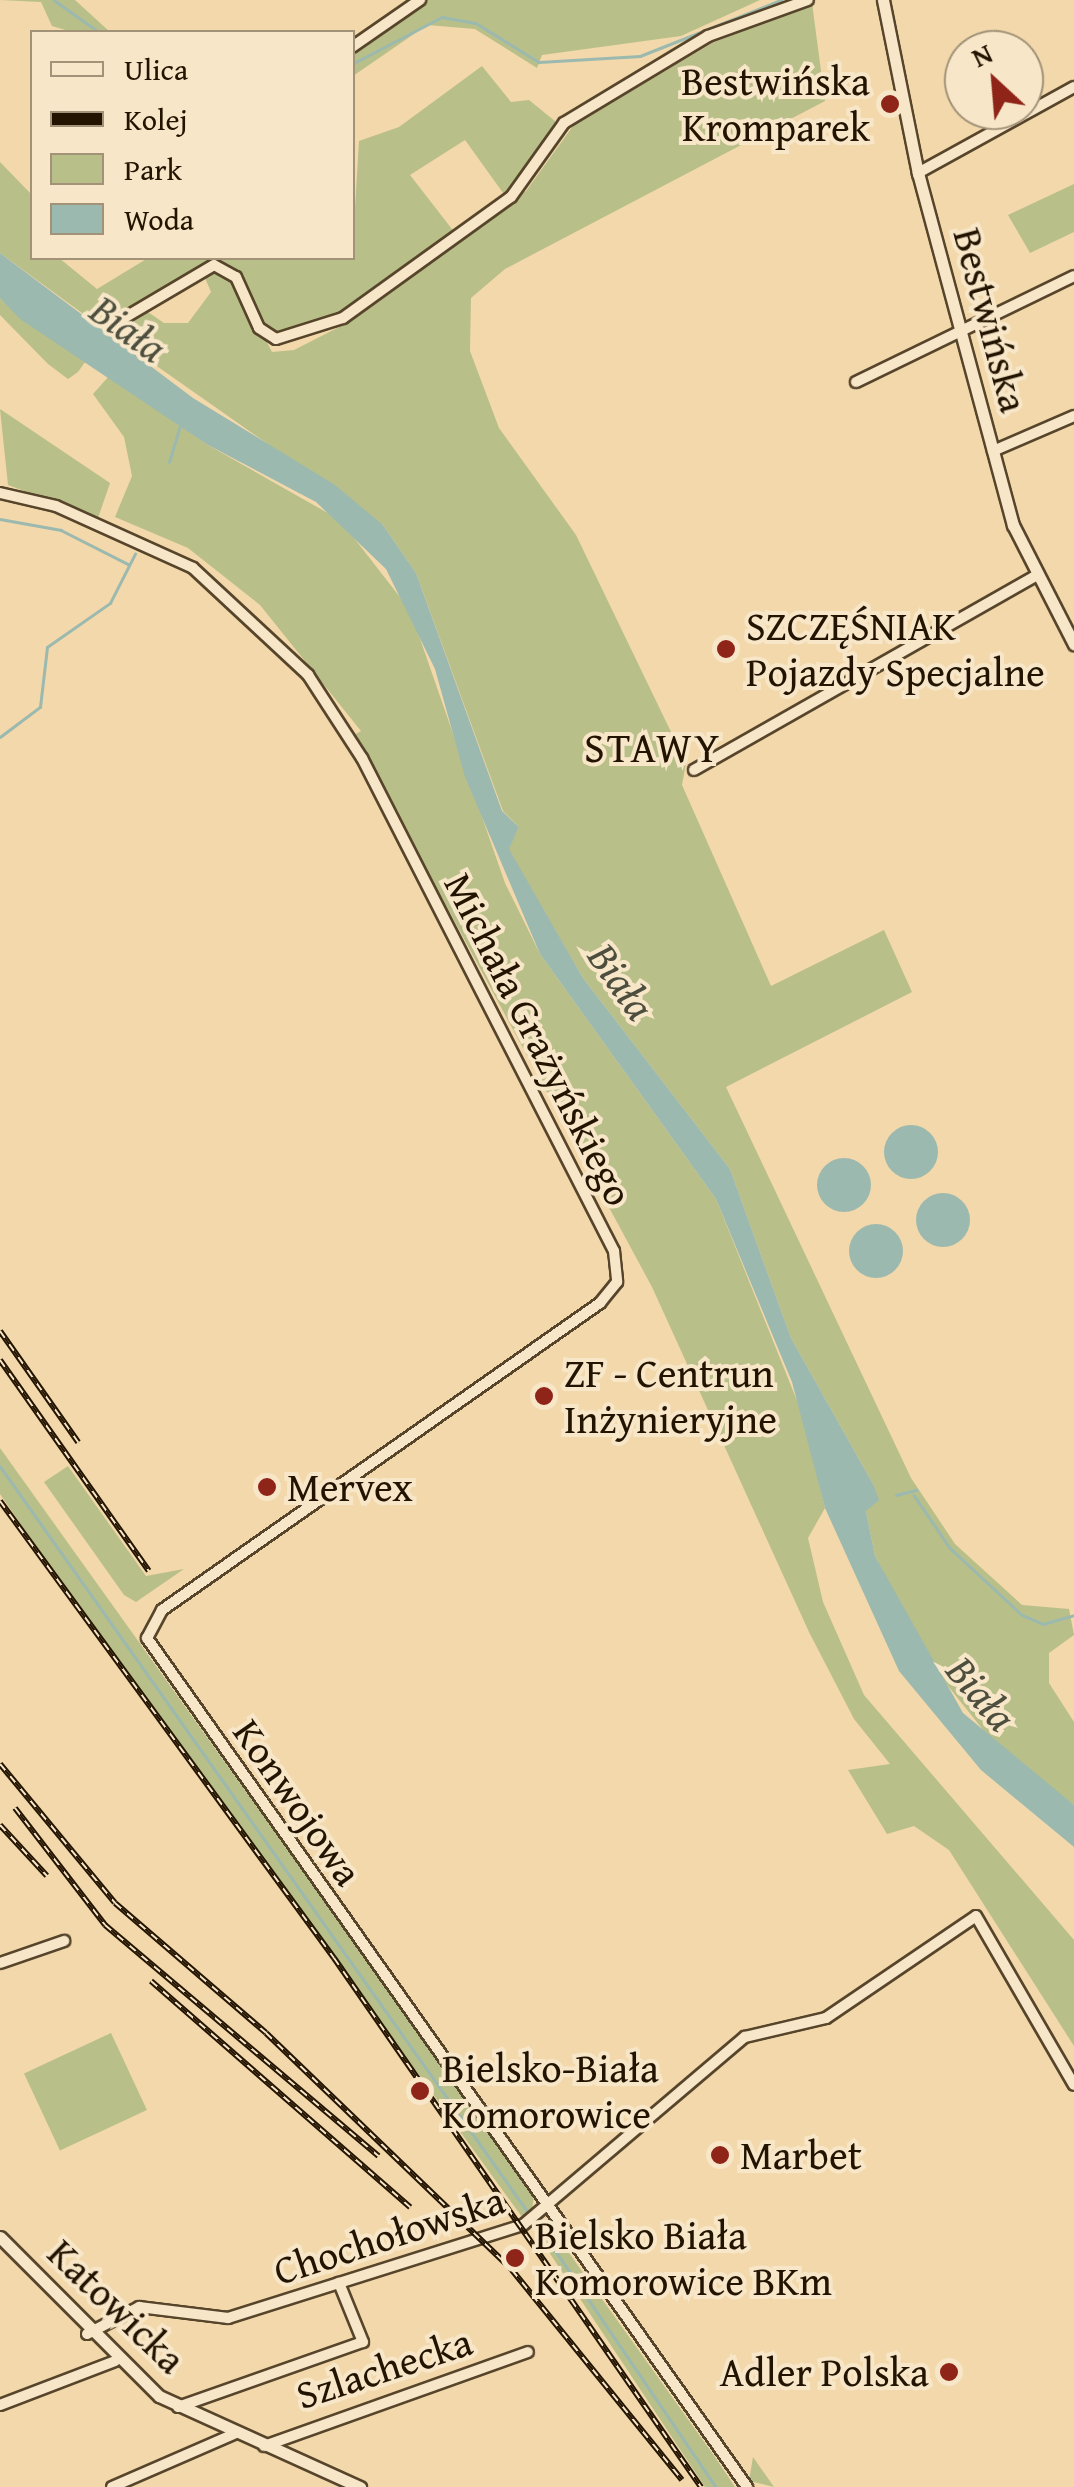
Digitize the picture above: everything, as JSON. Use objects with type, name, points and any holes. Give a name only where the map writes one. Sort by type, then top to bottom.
[{"type":"street","points":[[355,45],[420,0]]},
{"type":"street","points":[[119,322],[214,265],[236,277],[266,334],[309,333],[374,298],[511,197],[564,123],[708,36],[808,0]]},
{"type":"street","name":"Bestwińska","points":[[884,0],[918,173],[992,451],[1034,578],[1074,644]]},
{"type":"street","points":[[918,173],[1074,87]]},
{"type":"street","points":[[856,382],[1074,276]]},
{"type":"street","points":[[992,451],[1074,416]]},
{"type":"street","name":"Michała Grażyńskiego","points":[[0,494],[56,506],[170,556],[244,608],[334,710],[614,1251],[617,1282]]},
{"type":"street","points":[[694,770],[1034,578]]},
{"type":"street","name":"Konwojowa","points":[[617,1282],[148,1627],[151,1648],[746,2487]]},
{"type":"street","name":"Chochołowska","points":[[88,2334],[129,2309],[228,2318],[550,2209],[617,2136],[745,2036],[826,2018],[976,1916],[1074,2085]]},
{"type":"street","points":[[0,1962],[64,1941]]},
{"type":"street","name":"Katowicka","points":[[0,2236],[115,2360],[178,2407],[360,2487]]},
{"type":"street","points":[[178,2407],[363,2342],[339,2283]]},
{"type":"street","name":"Szlachecka","points":[[263,2447],[278,2434],[528,2352]]},
{"type":"street","points":[[0,2405],[115,2360]]},
{"type":"street","points":[[112,2487],[234,2434]]},
{"type":"green space","points":[[0,0],[75,0],[108,30],[65,30],[52,26],[41,2]]},
{"type":"green space","points":[[428,0],[760,0],[681,36],[542,55],[537,68],[475,29],[427,25],[355,75],[355,50]]},
{"type":"green space","points":[[812,3],[825,101],[505,269],[471,298],[470,351],[499,428],[576,535],[686,763],[682,785],[771,986],[884,930],[912,992],[726,1087],[911,1478],[955,1544],[1022,1605],[1069,1609],[1074,1635],[1049,1653],[1049,1683],[1074,1722],[1074,1805],[996,1746],[932,1666],[875,1556],[866,1511],[873,1484],[791,1338],[730,1169],[583,978],[508,849],[519,827],[503,811],[416,573],[383,525],[114,336],[142,308],[164,323],[188,323],[211,292],[203,273],[214,268],[234,279],[272,352],[294,350],[349,322],[526,191],[573,126],[712,43]]},
{"type":"green space","points":[[482,66],[511,102],[529,100],[561,126],[506,197],[465,140],[410,175],[455,233],[349,311],[285,337],[264,329],[222,263],[189,273],[108,332],[0,253],[0,162],[30,193],[30,260],[61,260],[97,289],[145,260],[355,260],[359,141],[399,127]]},
{"type":"green space","points":[[1074,184],[1074,232],[1030,253],[1008,215]]},
{"type":"green space","points":[[0,298],[88,358],[78,372],[68,379],[48,364],[0,315]]},
{"type":"green space","points":[[110,375],[208,445],[340,520],[410,610],[505,883],[540,954],[716,1199],[802,1413],[825,1508],[808,1538],[823,1602],[864,1695],[1074,1940],[1074,2046],[949,1850],[914,1826],[887,1834],[848,1770],[890,1764],[854,1719],[809,1632],[652,1287],[354,735],[361,731],[260,605],[188,548],[115,517],[132,476],[124,437],[93,394]]},
{"type":"green space","points":[[0,409],[110,483],[98,518],[8,485]]},
{"type":"green space","points":[[0,1448],[534,2194],[532,2211],[522,2217],[24,1529],[0,1494]]},
{"type":"green space","points":[[68,1466],[146,1576],[184,1569],[136,1602],[124,1595],[44,1482]]},
{"type":"green space","points":[[111,2033],[147,2110],[60,2151],[24,2074]]},
{"type":"green space","points":[[549,2225],[735,2487],[705,2487],[535,2231]]},
{"type":"green space","points":[[753,2457],[774,2487],[749,2481]]},
{"type":"water","points":[[0,253],[193,398],[335,485],[383,525],[416,573],[502,811],[519,827],[509,849],[583,978],[730,1169],[791,1338],[879,1500],[866,1511],[875,1556],[963,1713],[1074,1805],[1074,1847],[981,1770],[899,1671],[825,1508],[792,1382],[716,1199],[540,954],[465,777],[435,669],[386,569],[316,502],[208,445],[20,319],[0,298]]},
{"type":"water","points":[[911,1125],[930,1133],[938,1152],[930,1171],[911,1179],[892,1171],[884,1152],[892,1133]]},
{"type":"water","points":[[844,1158],[863,1166],[871,1185],[863,1204],[844,1212],[825,1204],[817,1185],[825,1166]]},
{"type":"water","points":[[943,1193],[962,1201],[970,1220],[962,1239],[943,1247],[924,1239],[916,1220],[924,1201]]},
{"type":"water","points":[[876,1224],[895,1232],[903,1251],[895,1270],[876,1278],[857,1270],[849,1251],[857,1232]]},
{"type":"waterway","points":[[54,0],[96,30]]},
{"type":"waterway","points":[[355,62],[442,17],[476,23],[539,62],[640,56],[781,0]]},
{"type":"waterway","points":[[169,462],[180,425]]},
{"type":"waterway","points":[[0,519],[61,530],[128,564]]},
{"type":"waterway","points":[[0,737],[40,707],[47,647],[110,603],[135,554]]},
{"type":"waterway","points":[[0,1466],[528,2212]]},
{"type":"waterway","points":[[896,1495],[916,1490]]},
{"type":"waterway","points":[[914,1495],[950,1548],[1022,1615],[1043,1624],[1074,1615]]},
{"type":"waterway","points":[[540,2228],[716,2487]]},
{"type":"railway","points":[[0,1331],[78,1442]]},
{"type":"railway","points":[[0,1360],[149,1571]]},
{"type":"railway","points":[[0,1501],[334,1958],[701,2487]]},
{"type":"railway","points":[[0,1764],[115,1903],[266,2033],[512,2270],[682,2480]]},
{"type":"railway","points":[[15,1808],[105,1925],[378,2156]]},
{"type":"railway","points":[[0,1825],[47,1876]]},
{"type":"railway","points":[[151,1981],[410,2207]]},
{"type":"place","name":"Bestwińska Kromparek","points":[[890,104]]},
{"type":"place","name":"SZCZĘŚNIAK Pojazdy Specjalne","points":[[726,649]]},
{"type":"place","name":"ZF - Centrun Inżynieryjne","points":[[544,1396]]},
{"type":"place","name":"Mervex","points":[[267,1487]]},
{"type":"place","name":"Bielsko-Biała Komorowice","points":[[420,2091]]},
{"type":"place","name":"Marbet","points":[[720,2155]]},
{"type":"place","name":"Bielsko Biała Komorowice BKm","points":[[515,2258]]},
{"type":"place","name":"Adler Polska","points":[[949,2372]]},
{"type":"district","name":"STAWY","points":[[653,747]]},
{"type":"water label","name":"Biała","points":[[129,328]]},
{"type":"water label","name":"Biała","points":[[622,981]]},
{"type":"water label","name":"Biała","points":[[982,1693]]}]
